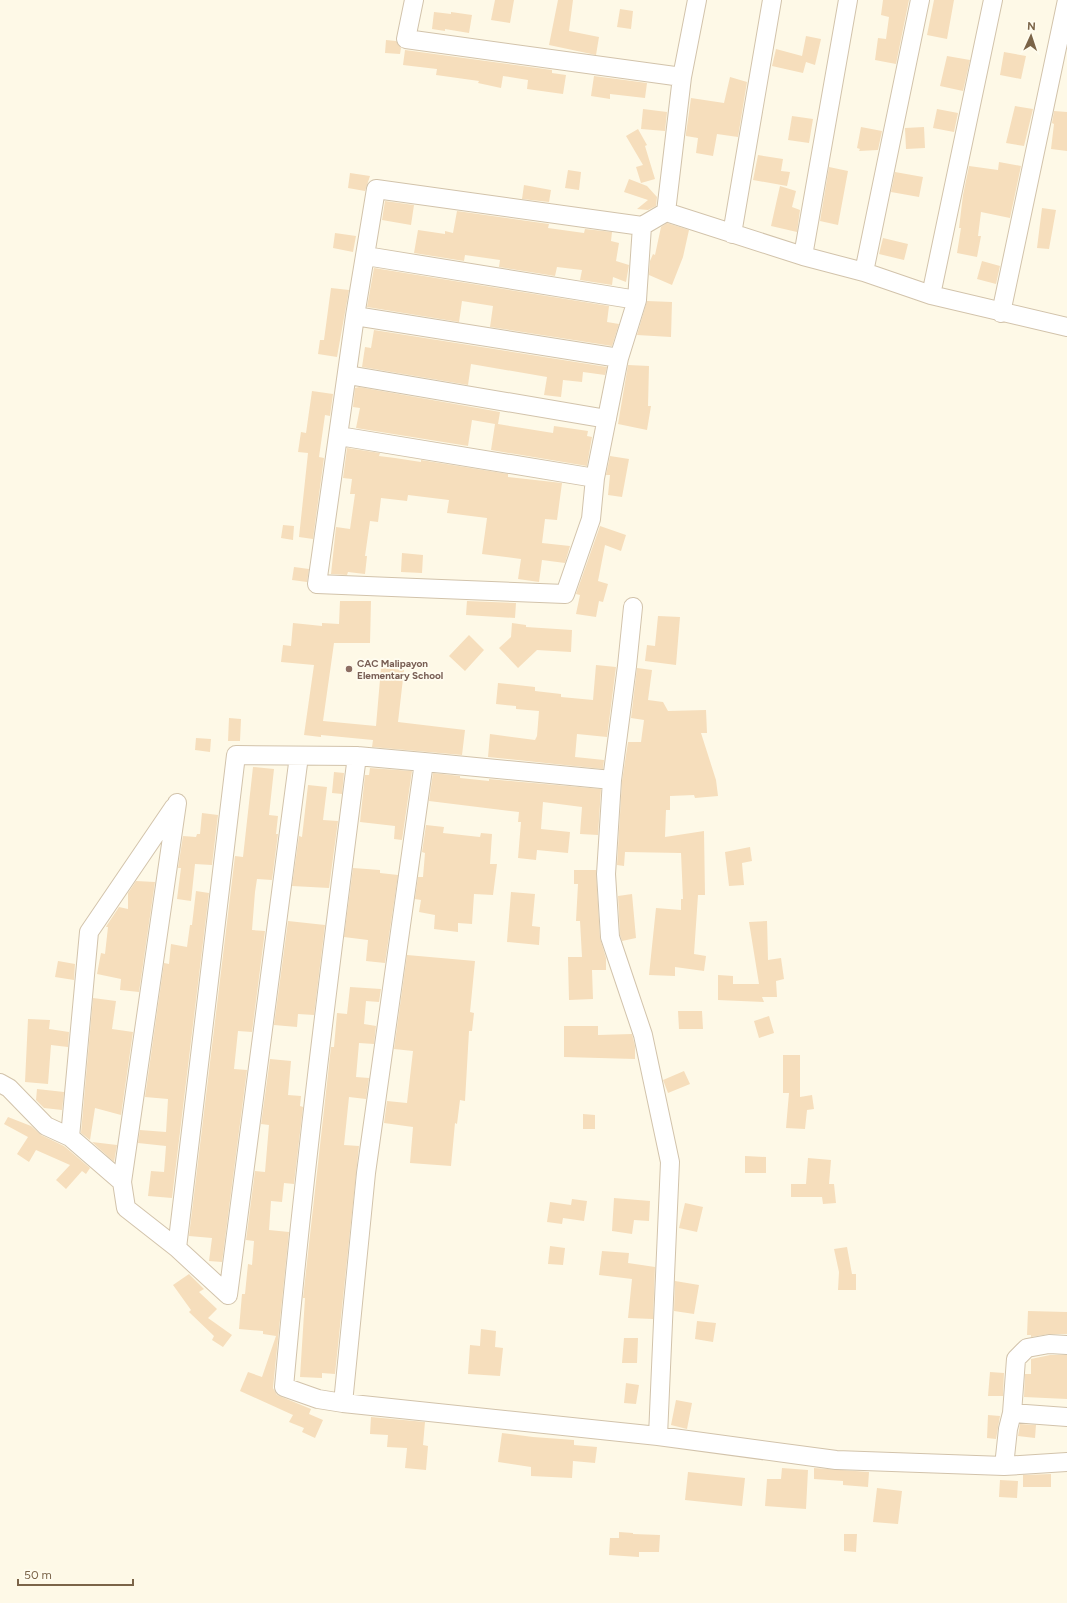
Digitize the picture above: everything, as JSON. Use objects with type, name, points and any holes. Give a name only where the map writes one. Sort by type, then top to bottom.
[{"type":"street","points":[[414,0],[406,40],[682,77]]},
{"type":"street","points":[[666,212],[682,77],[697,0]]},
{"type":"street","points":[[732,234],[772,0]]},
{"type":"street","points":[[803,256],[848,0]]},
{"type":"street","points":[[864,272],[920,0]]},
{"type":"street","points":[[931,295],[993,0]]},
{"type":"street","points":[[1001,313],[1067,0]]},
{"type":"street","points":[[642,226],[637,300],[619,358],[595,478],[590,519],[565,594],[317,584],[348,374],[355,316],[376,189],[642,226],[666,212],[803,256],[864,272],[931,295],[1001,313],[1067,327]]},
{"type":"street","points":[[366,256],[637,300]]},
{"type":"street","points":[[355,316],[619,358]]},
{"type":"street","points":[[348,374],[607,419]]},
{"type":"street","points":[[339,436],[595,478]]},
{"type":"street","points":[[632,607],[627,666],[612,780],[606,874],[610,937],[643,1034],[670,1162],[658,1436]]},
{"type":"street","points":[[177,1248],[236,755],[357,756],[612,780]]},
{"type":"street","points":[[70,1137],[89,932],[177,803],[122,1182],[126,1208],[177,1248],[228,1295],[299,756]]},
{"type":"street","points":[[357,756],[297,1238],[284,1387],[318,1399],[343,1404],[658,1436],[836,1460],[1004,1466],[1067,1462]]},
{"type":"street","points":[[343,1404],[366,1172],[424,762]]},
{"type":"street","points":[[0,1083],[9,1088],[46,1126],[70,1137],[122,1182]]},
{"type":"street","points":[[1004,1466],[1008,1429],[1012,1413],[1016,1359],[1027,1348],[1049,1344],[1067,1345]]},
{"type":"street","points":[[1012,1413],[1067,1417]]},
{"type":"building","points":[[495,0],[514,0],[510,23],[491,20]]},
{"type":"building","points":[[558,0],[573,0],[569,31],[599,37],[596,55],[549,45]]},
{"type":"building","points":[[883,0],[909,0],[896,64],[875,60],[878,38],[886,39],[889,17],[881,15]]},
{"type":"building","points":[[934,0],[954,0],[947,39],[927,35]]},
{"type":"building","points":[[620,9],[633,11],[631,29],[617,27]]},
{"type":"building","points":[[434,12],[451,14],[451,12],[472,15],[469,33],[445,29],[445,31],[432,29]]},
{"type":"building","points":[[806,36],[821,39],[815,65],[806,62],[803,73],[772,66],[776,49],[802,56]]},
{"type":"building","points":[[386,40],[396,41],[401,48],[400,54],[385,53]]},
{"type":"building","points":[[405,50],[552,70],[552,73],[566,75],[563,94],[527,89],[528,80],[503,76],[501,88],[478,83],[479,81],[436,75],[437,69],[403,65]]},
{"type":"building","points":[[1004,52],[1026,56],[1021,79],[1000,75]]},
{"type":"building","points":[[947,56],[970,60],[963,91],[940,86]]},
{"type":"building","points":[[594,76],[647,83],[645,98],[610,94],[610,99],[591,96]]},
{"type":"building","points":[[730,77],[747,82],[738,137],[717,134],[713,156],[696,153],[698,138],[686,136],[691,98],[724,103]]},
{"type":"building","points":[[1015,106],[1033,109],[1024,146],[1006,143]]},
{"type":"building","points":[[643,109],[667,112],[665,131],[641,129]]},
{"type":"building","points":[[937,109],[958,113],[954,132],[933,128]]},
{"type":"building","points":[[1054,111],[1067,112],[1067,151],[1051,149]]},
{"type":"building","points":[[792,116],[813,119],[809,143],[788,140]]},
{"type":"building","points":[[861,127],[882,131],[878,150],[859,151],[860,149],[857,148]]},
{"type":"building","points":[[924,127],[925,148],[906,149],[905,128]]},
{"type":"building","points":[[638,129],[647,145],[645,146],[655,179],[641,183],[636,167],[643,165],[626,136]]},
{"type":"building","points":[[758,155],[783,159],[781,171],[790,172],[787,186],[753,180]]},
{"type":"building","points":[[999,162],[1021,166],[1010,218],[981,212],[978,236],[981,236],[977,257],[957,253],[961,228],[959,228],[963,195],[969,166],[998,170]]},
{"type":"building","points":[[829,167],[848,171],[838,225],[820,221]]},
{"type":"building","points":[[568,170],[581,172],[579,190],[565,188]]},
{"type":"building","points":[[895,172],[923,177],[919,197],[891,192]]},
{"type":"building","points":[[350,173],[370,176],[365,191],[348,188]]},
{"type":"building","points":[[629,179],[647,186],[657,197],[656,206],[648,210],[637,209],[648,200],[624,192]]},
{"type":"building","points":[[524,185],[551,190],[549,202],[522,199]]},
{"type":"building","points":[[780,186],[796,191],[792,207],[800,210],[797,232],[771,226]]},
{"type":"building","points":[[385,201],[414,205],[411,225],[382,220]]},
{"type":"building","points":[[1042,208],[1056,210],[1049,249],[1037,248]]},
{"type":"building","points":[[457,211],[549,224],[548,228],[584,233],[585,229],[612,232],[611,241],[619,243],[616,261],[629,265],[626,282],[613,277],[612,285],[580,280],[582,270],[557,267],[555,276],[499,267],[500,260],[465,255],[464,261],[414,253],[418,230],[445,234],[445,231],[453,233]]},
{"type":"building","points":[[667,223],[689,230],[683,257],[672,285],[649,275],[650,261],[653,254],[655,255],[661,227]]},
{"type":"building","points":[[335,233],[356,236],[353,252],[333,248]]},
{"type":"building","points":[[883,238],[908,244],[904,260],[879,254]]},
{"type":"building","points":[[982,261],[1000,266],[996,284],[977,279]]},
{"type":"building","points":[[374,268],[609,306],[607,322],[619,324],[612,346],[490,327],[493,306],[462,301],[459,322],[367,307]]},
{"type":"building","points":[[331,288],[349,290],[337,357],[318,354],[320,340],[324,340]]},
{"type":"building","points":[[647,301],[672,302],[671,337],[637,335]]},
{"type":"building","points":[[374,330],[607,367],[605,375],[583,372],[582,382],[563,380],[561,397],[544,395],[547,377],[471,364],[468,385],[362,367],[365,347],[371,348]]},
{"type":"building","points":[[628,365],[649,366],[648,406],[651,406],[647,430],[618,424]]},
{"type":"building","points":[[359,387],[500,412],[498,424],[553,433],[554,426],[588,431],[587,436],[592,437],[587,466],[491,450],[495,424],[472,420],[468,446],[356,428],[360,408],[353,407],[355,388]]},
{"type":"building","points":[[312,391],[333,394],[330,416],[325,415],[319,457],[324,458],[313,539],[299,537],[308,453],[298,452],[301,432],[306,433]]},
{"type":"building","points":[[347,448],[380,453],[379,456],[421,462],[421,460],[508,474],[508,477],[562,483],[557,520],[545,519],[542,543],[570,546],[565,563],[542,560],[539,582],[518,579],[521,559],[482,554],[487,518],[447,513],[449,500],[408,495],[407,501],[381,498],[378,522],[370,521],[365,556],[367,556],[365,574],[348,572],[347,575],[331,574],[336,527],[350,529],[355,494],[350,494],[352,479],[343,478]]},
{"type":"building","points":[[610,456],[629,459],[622,497],[608,495],[610,475],[606,475]]},
{"type":"building","points":[[283,525],[294,526],[293,540],[281,538]]},
{"type":"building","points":[[600,526],[626,535],[621,551],[605,545],[598,581],[608,584],[603,602],[599,601],[596,617],[576,614],[580,595],[576,594]]},
{"type":"building","points":[[402,553],[423,555],[422,573],[401,572]]},
{"type":"building","points":[[294,567],[309,569],[307,582],[292,580]]},
{"type":"building","points":[[340,601],[371,601],[370,643],[334,643],[323,721],[376,726],[381,668],[404,670],[398,722],[465,730],[462,755],[372,747],[373,740],[321,735],[321,737],[304,735],[314,665],[281,662],[283,645],[291,646],[293,623],[322,626],[322,623],[339,624]]},
{"type":"building","points":[[467,601],[516,603],[515,618],[466,615]]},
{"type":"building","points":[[658,616],[680,617],[676,665],[645,661],[647,645],[655,646]]},
{"type":"building","points":[[512,623],[526,625],[526,627],[572,630],[571,652],[537,650],[518,668],[499,648],[511,637]]},
{"type":"building","points":[[469,635],[484,650],[465,671],[449,656]]},
{"type":"building","points":[[596,665],[616,667],[607,737],[577,734],[575,757],[604,760],[603,769],[488,757],[490,734],[535,740],[537,736],[539,711],[516,709],[516,706],[496,704],[498,683],[535,687],[535,691],[561,694],[561,697],[593,700]]},
{"type":"building","points":[[637,668],[652,670],[648,700],[663,702],[668,711],[706,710],[707,733],[701,733],[716,780],[718,796],[695,798],[694,795],[670,796],[670,810],[666,810],[665,837],[704,831],[705,895],[698,895],[694,954],[706,956],[704,971],[675,967],[675,976],[649,975],[656,908],[681,910],[681,899],[683,899],[681,853],[625,852],[624,866],[617,865],[622,781],[628,742],[641,742],[644,720],[631,718]]},
{"type":"building","points":[[229,718],[241,719],[240,741],[228,741]]},
{"type":"building","points":[[196,738],[211,739],[210,752],[195,750]]},
{"type":"building","points":[[253,767],[274,769],[269,815],[278,816],[276,834],[278,834],[272,880],[257,879],[255,892],[252,930],[265,931],[252,1032],[238,1031],[234,1069],[247,1070],[222,1262],[209,1261],[212,1238],[189,1236],[235,856],[243,857]]},
{"type":"building","points":[[370,768],[412,771],[402,840],[394,839],[395,826],[360,822],[365,775],[369,775]]},
{"type":"building","points":[[334,772],[344,773],[342,794],[332,793]]},
{"type":"building","points":[[433,773],[489,781],[489,779],[601,789],[598,835],[580,834],[582,807],[543,802],[541,829],[570,832],[568,853],[537,850],[536,860],[518,858],[521,822],[518,822],[519,812],[429,801]]},
{"type":"building","points":[[308,785],[327,787],[323,820],[338,821],[329,888],[292,886],[299,836],[302,837]]},
{"type":"building","points":[[202,813],[218,815],[212,865],[195,864],[191,901],[177,899],[181,868],[178,868],[183,836],[196,837],[197,834],[200,834]]},
{"type":"building","points":[[426,825],[444,827],[443,833],[480,837],[481,833],[492,834],[490,864],[497,864],[493,895],[474,894],[472,924],[458,923],[458,932],[434,929],[435,915],[419,912],[421,900],[415,899],[418,877],[423,877],[425,853],[422,852]]},
{"type":"building","points":[[750,847],[752,861],[742,863],[744,885],[729,886],[725,852]]},
{"type":"building","points":[[353,868],[380,870],[380,873],[398,875],[385,963],[366,961],[368,940],[344,937]]},
{"type":"building","points":[[574,870],[596,870],[600,938],[606,958],[606,970],[592,970],[593,999],[569,1000],[568,957],[582,957],[580,921],[576,921],[578,884],[574,884]]},
{"type":"building","points":[[136,881],[155,882],[139,992],[120,990],[121,979],[97,974],[101,953],[105,954],[108,927],[106,927],[119,907],[128,909],[128,893]]},
{"type":"building","points":[[196,891],[209,893],[172,1198],[148,1196],[151,1171],[164,1172],[166,1146],[138,1143],[140,1130],[166,1132],[168,1099],[145,1097],[164,963],[169,964],[171,944],[187,947],[190,925],[192,925]]},
{"type":"building","points":[[511,892],[535,894],[532,926],[540,927],[539,945],[507,942]]},
{"type":"building","points":[[632,894],[636,938],[622,941],[620,935],[618,896]]},
{"type":"building","points":[[288,921],[325,925],[314,1015],[298,1014],[297,1027],[274,1025]]},
{"type":"building","points":[[767,921],[768,960],[781,958],[784,979],[776,981],[777,997],[762,997],[764,1002],[718,1000],[718,975],[733,976],[733,984],[759,984],[749,922]]},
{"type":"building","points":[[407,955],[475,961],[470,1012],[474,1013],[472,1031],[469,1031],[465,1101],[460,1100],[457,1124],[455,1123],[451,1166],[410,1163],[413,1127],[384,1123],[387,1101],[407,1103],[413,1051],[394,1049]]},
{"type":"building","points":[[58,961],[75,964],[74,980],[55,977]]},
{"type":"building","points":[[350,987],[381,989],[379,1002],[366,1001],[364,1024],[376,1026],[374,1044],[359,1043],[356,1077],[369,1078],[366,1099],[349,1097],[344,1145],[359,1146],[335,1374],[322,1373],[322,1378],[300,1377],[305,1298],[303,1298],[331,1047],[334,1047],[337,1013],[347,1014]]},
{"type":"building","points":[[93,998],[116,1001],[112,1029],[133,1032],[121,1115],[95,1108],[90,1140],[81,1133]]},
{"type":"building","points":[[678,1011],[702,1011],[703,1029],[679,1029]]},
{"type":"building","points":[[769,1016],[774,1033],[759,1038],[754,1021]]},
{"type":"building","points":[[28,1019],[50,1020],[49,1029],[69,1032],[68,1047],[51,1045],[48,1084],[25,1082]]},
{"type":"building","points":[[564,1026],[598,1026],[598,1035],[632,1034],[635,1046],[635,1059],[564,1057]]},
{"type":"building","points":[[783,1055],[800,1055],[800,1097],[812,1095],[814,1109],[807,1110],[805,1129],[786,1128],[789,1093],[783,1093]]},
{"type":"building","points":[[270,1059],[291,1061],[288,1095],[301,1096],[300,1106],[303,1107],[294,1184],[284,1183],[282,1202],[271,1201],[269,1230],[289,1232],[273,1388],[277,1395],[311,1409],[309,1414],[323,1420],[315,1438],[302,1432],[304,1428],[289,1422],[293,1415],[240,1391],[248,1372],[262,1377],[276,1336],[263,1334],[263,1331],[239,1329],[242,1294],[245,1294],[248,1264],[252,1265],[254,1241],[246,1240],[255,1171],[265,1172],[269,1125],[261,1124]]},
{"type":"building","points":[[684,1071],[690,1084],[668,1093],[663,1080]]},
{"type":"building","points":[[37,1089],[64,1092],[62,1110],[44,1108],[36,1100]]},
{"type":"building","points":[[583,1114],[595,1115],[595,1129],[583,1129]]},
{"type":"building","points":[[8,1117],[31,1126],[41,1135],[64,1146],[90,1168],[86,1174],[82,1171],[66,1189],[56,1180],[70,1165],[36,1150],[29,1162],[17,1154],[28,1137],[4,1124]]},
{"type":"building","points":[[92,1142],[117,1145],[114,1162]]},
{"type":"building","points":[[745,1156],[766,1157],[766,1173],[745,1173]]},
{"type":"building","points":[[808,1158],[831,1160],[829,1184],[834,1184],[836,1203],[823,1204],[822,1197],[791,1197],[791,1184],[806,1184]]},
{"type":"building","points":[[614,1198],[650,1201],[649,1221],[634,1220],[632,1234],[612,1231]]},
{"type":"building","points":[[572,1199],[587,1201],[584,1221],[563,1218],[562,1224],[547,1222],[550,1202],[571,1205]]},
{"type":"building","points":[[685,1203],[703,1207],[697,1232],[679,1228]]},
{"type":"building","points":[[550,1246],[565,1248],[563,1265],[548,1264]]},
{"type":"building","points":[[847,1247],[852,1274],[856,1274],[856,1290],[838,1290],[839,1272],[834,1249]]},
{"type":"building","points":[[602,1251],[629,1253],[628,1263],[655,1267],[653,1319],[628,1318],[632,1279],[599,1275]]},
{"type":"building","points":[[189,1274],[204,1289],[199,1292],[217,1309],[208,1318],[232,1335],[223,1347],[212,1340],[214,1336],[189,1312],[191,1310],[173,1285]]},
{"type":"building","points":[[675,1281],[699,1285],[694,1314],[674,1311]]},
{"type":"building","points":[[1028,1311],[1067,1312],[1067,1334],[1049,1334],[1031,1337],[1031,1335],[1027,1335]]},
{"type":"building","points":[[697,1321],[716,1323],[713,1342],[695,1339]]},
{"type":"building","points":[[481,1329],[496,1331],[495,1347],[503,1348],[500,1376],[468,1374],[470,1345],[480,1346]]},
{"type":"building","points":[[624,1338],[638,1338],[637,1363],[622,1363]]},
{"type":"building","points":[[1050,1355],[1067,1355],[1067,1399],[1024,1397],[1025,1374],[1031,1374],[1031,1359]]},
{"type":"building","points":[[990,1372],[1004,1373],[1003,1396],[988,1396]]},
{"type":"building","points":[[626,1383],[639,1385],[636,1404],[624,1403]]},
{"type":"building","points":[[676,1400],[692,1403],[687,1429],[671,1425]]},
{"type":"building","points":[[988,1415],[1000,1416],[996,1439],[987,1438]]},
{"type":"building","points":[[371,1417],[425,1422],[423,1445],[428,1446],[426,1470],[405,1468],[407,1448],[387,1447],[388,1435],[370,1434]]},
{"type":"building","points":[[1020,1424],[1036,1425],[1035,1438],[1018,1436]]},
{"type":"building","points":[[502,1433],[574,1440],[574,1445],[597,1447],[595,1463],[573,1461],[572,1478],[531,1476],[531,1467],[498,1462]]},
{"type":"building","points":[[782,1468],[808,1470],[806,1509],[765,1506],[767,1479],[781,1479]]},
{"type":"building","points":[[814,1468],[869,1472],[868,1487],[843,1485],[843,1481],[814,1479]]},
{"type":"building","points":[[688,1472],[745,1478],[742,1506],[685,1500]]},
{"type":"building","points":[[1051,1474],[1051,1487],[1023,1487],[1023,1475]]},
{"type":"building","points":[[1000,1480],[1018,1481],[1017,1498],[999,1497]]},
{"type":"building","points":[[877,1488],[902,1491],[898,1524],[873,1522]]},
{"type":"building","points":[[619,1532],[660,1535],[659,1552],[639,1552],[639,1557],[609,1555],[610,1538],[619,1538]]},
{"type":"building","points":[[844,1534],[857,1534],[856,1552],[844,1551]]},
{"type":"place","name":"CAC Malipayon Elementary School","points":[[349,669]]}]
